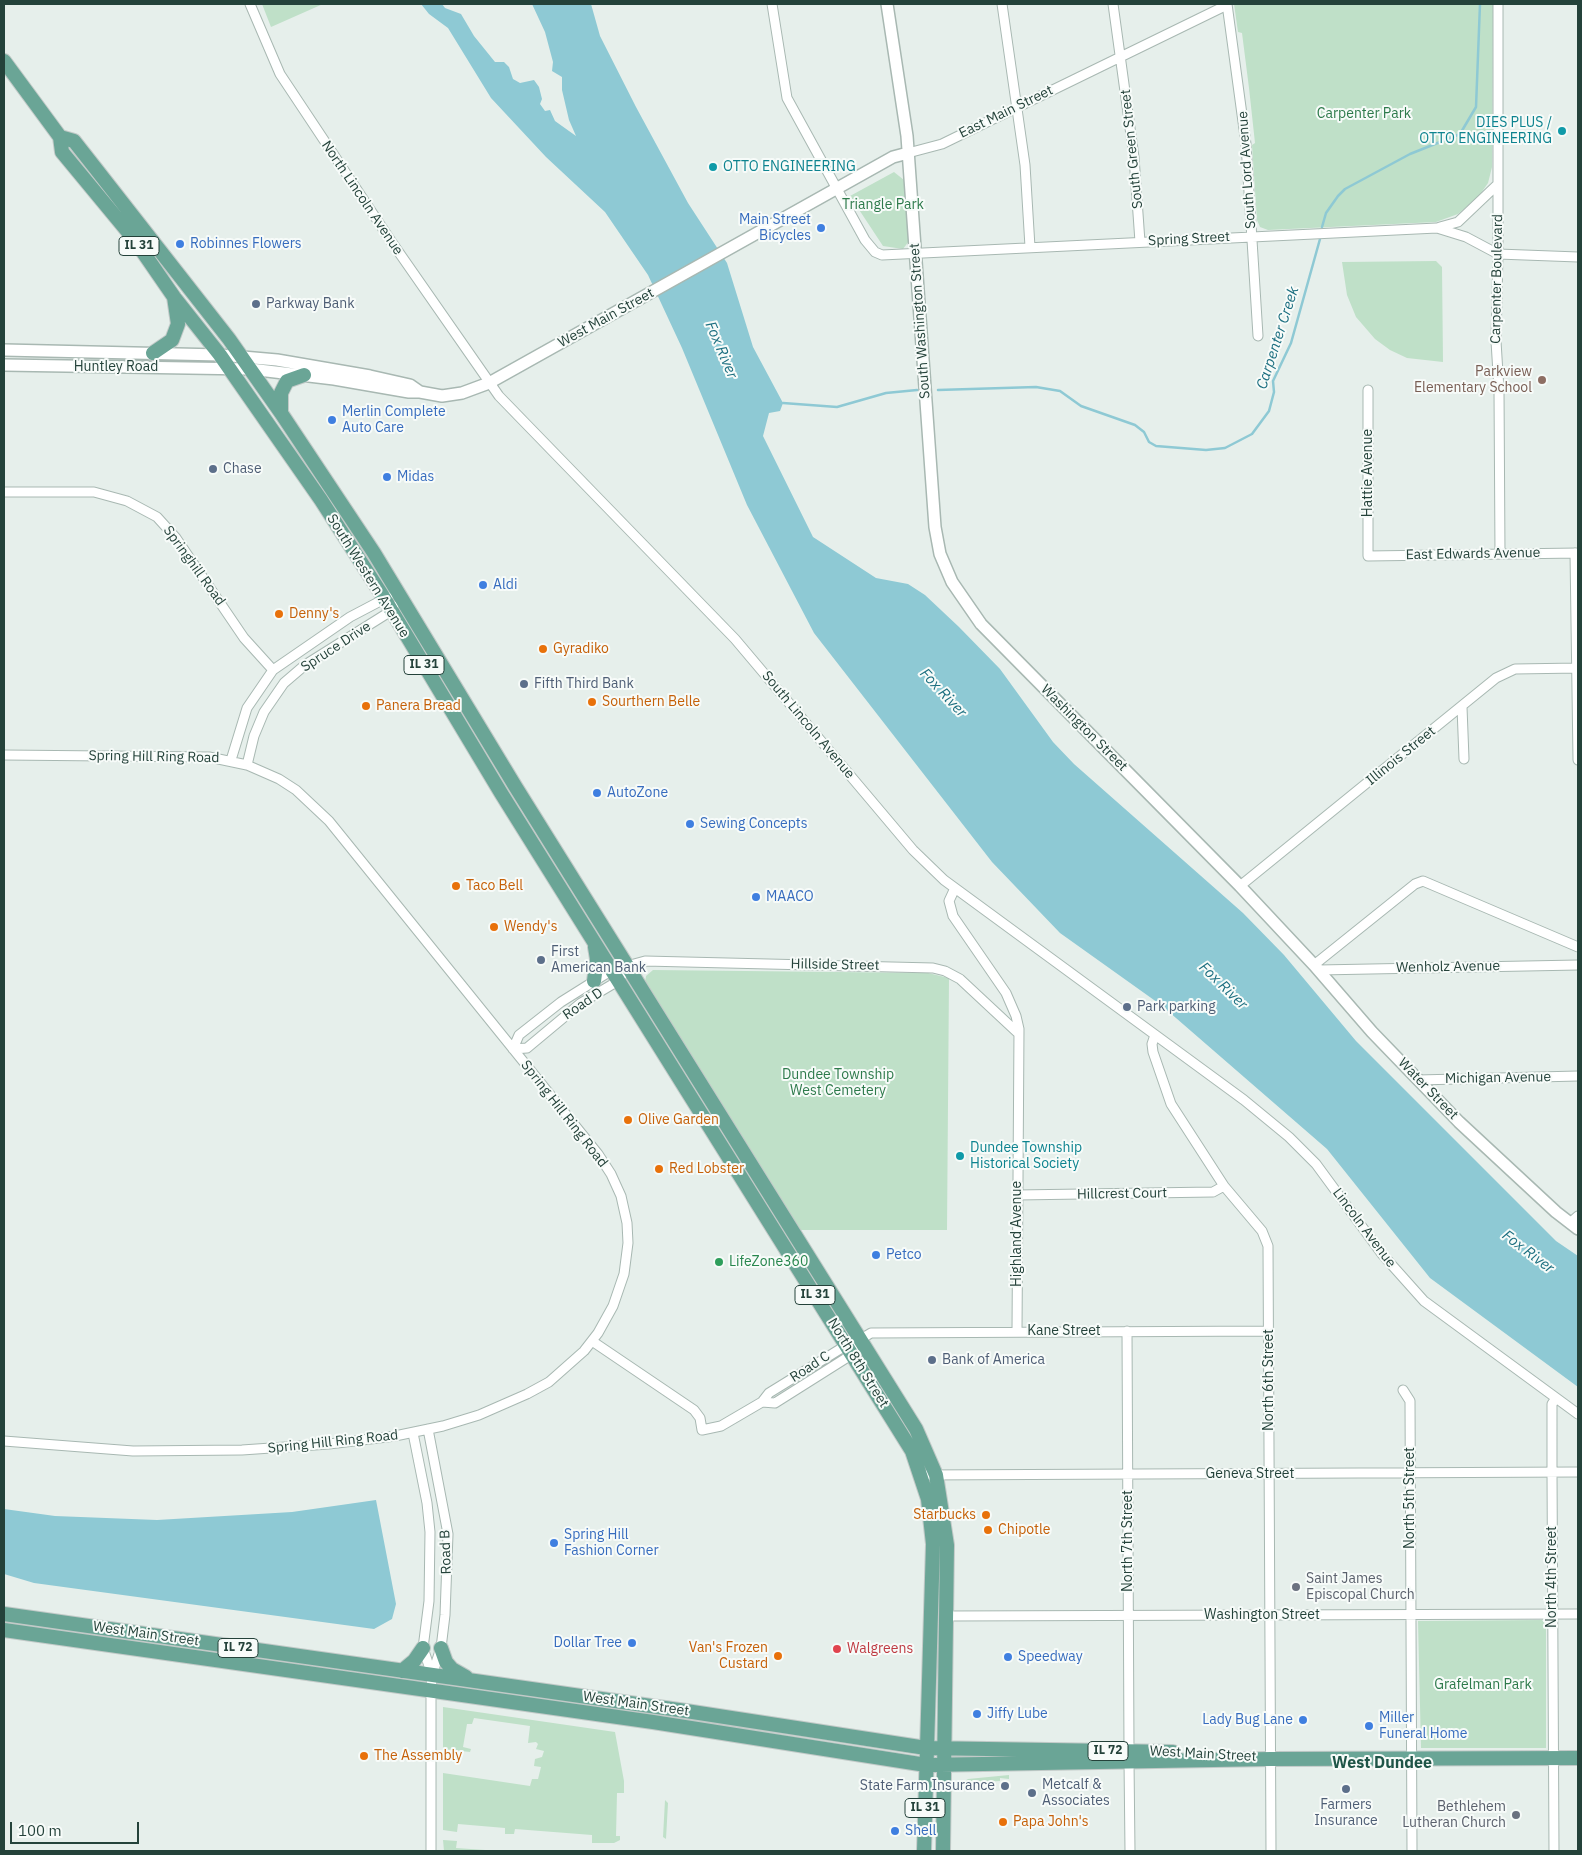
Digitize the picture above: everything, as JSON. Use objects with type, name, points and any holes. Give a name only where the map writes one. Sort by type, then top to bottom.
[{"type":"main road","name":"IL 31","points":[[4,61],[60,137],[62,152],[114,212],[174,297],[220,355]]},
{"type":"main road","name":"South Western Avenue","points":[[60,137],[74,141],[246,363],[282,413],[401,596],[515,786],[628,967]]},
{"type":"main road","points":[[153,353],[172,340],[178,324],[174,297]]},
{"type":"main road","name":"South Western Avenue","points":[[220,355],[321,500],[384,598],[501,793],[615,976]]},
{"type":"main road","points":[[282,413],[281,393],[287,381],[304,375]]},
{"type":"main road","points":[[594,942],[596,959],[594,981]]},
{"type":"main road","name":"North 8th Street","points":[[628,967],[916,1429],[936,1475],[947,1546],[943,1851]]},
{"type":"main road","name":"North 8th Street","points":[[615,976],[848,1350],[902,1433],[921,1475],[930,1511],[933,1544],[926,1765]]},
{"type":"main road","points":[[760,1208],[774,1200]]},
{"type":"main road","name":"West Main Street","points":[[4,1614],[926,1748],[1129,1756],[1271,1759],[1578,1758]]},
{"type":"main road","name":"West Main Street","points":[[4,1630],[654,1722],[926,1765],[1129,1756]]},
{"type":"main road","points":[[402,1671],[414,1661],[424,1648]]},
{"type":"main road","points":[[441,1648],[446,1662],[452,1669],[473,1681]]},
{"type":"main road","name":"IL 31","points":[[924,1851],[926,1765]]},
{"type":"street","name":"North Lincoln Avenue","points":[[250,4],[280,74],[489,383]]},
{"type":"street","points":[[772,4],[786,96],[836,189]]},
{"type":"street","name":"South Washington Street","points":[[888,4],[908,153],[932,489]]},
{"type":"street","points":[[1002,4],[1026,175],[1030,247]]},
{"type":"street","name":"South Green Street","points":[[1113,4],[1134,157],[1140,242]]},
{"type":"street","name":"East Main Street","points":[[785,218],[893,157],[937,146],[1227,4]]},
{"type":"street","name":"South Lord Avenue","points":[[1227,4],[1244,120],[1258,336]]},
{"type":"street","name":"Carpenter Boulevard","points":[[1498,4],[1496,341],[1499,390],[1500,554]]},
{"type":"street","points":[[1437,228],[1458,222],[1498,184]]},
{"type":"street","name":"Spring Street","points":[[836,189],[865,240],[874,252],[887,256],[1030,247],[1437,228],[1466,237],[1498,254]]},
{"type":"street","name":"West Main Street","points":[[220,355],[246,363],[304,375],[409,392],[451,396],[489,383],[785,218]]},
{"type":"street","points":[[1498,254],[1578,257]]},
{"type":"street","name":"Huntley Road","points":[[4,350],[220,355]]},
{"type":"street","name":"West Main Street","points":[[229,368],[246,363],[277,360],[370,376],[410,385],[420,392]]},
{"type":"street","name":"Huntley Road","points":[[4,365],[229,368]]},
{"type":"street","name":"South Lincoln Avenue","points":[[489,383],[526,425],[726,628],[931,869],[1155,1035]]},
{"type":"street","name":"Hattie Avenue","points":[[1368,390],[1368,556]]},
{"type":"street","name":"Washington Street","points":[[932,489],[936,536],[942,561],[960,596],[972,613],[1289,938]]},
{"type":"street","name":"Springhill Road","points":[[4,492],[94,492],[126,501],[156,517],[173,533],[244,638],[273,670]]},
{"type":"street","points":[[1577,553],[1578,760]]},
{"type":"street","name":"East Edwards Avenue","points":[[1368,556],[1577,553]]},
{"type":"street","name":"Spruce Drive","points":[[231,760],[247,708],[273,670],[317,639],[384,598],[401,596]]},
{"type":"street","name":"Spruce Drive","points":[[247,764],[264,712],[284,683],[305,666],[391,611],[401,596]]},
{"type":"street","name":"Illinois Street","points":[[1240,886],[1496,678],[1513,670],[1578,668]]},
{"type":"street","points":[[1462,707],[1464,759]]},
{"type":"street","name":"Spring Hill Ring Road","points":[[4,755],[194,756],[231,760],[247,764],[289,784],[323,815],[606,1166],[617,1186],[624,1209],[628,1244],[624,1274],[613,1306],[592,1341],[568,1367],[527,1394],[479,1415],[413,1433],[309,1446],[205,1451],[110,1450],[4,1441]]},
{"type":"street","points":[[1316,967],[1413,885],[1424,881],[1578,947]]},
{"type":"street","name":"Highland Avenue","points":[[955,888],[949,901],[953,916],[1006,993],[1016,1016],[1019,1034],[1017,1332]]},
{"type":"street","name":"Water Street","points":[[1289,938],[1372,1032],[1485,1147],[1575,1223]]},
{"type":"street","name":"Hillside Street","points":[[628,967],[645,961],[668,964],[842,965],[933,968],[945,971],[960,979],[1019,1034]]},
{"type":"street","name":"Wenholz Avenue","points":[[1316,967],[1578,965]]},
{"type":"street","name":"Road D","points":[[513,1049],[527,1048],[628,967]]},
{"type":"street","name":"Road D","points":[[513,1049],[520,1035],[561,1002],[594,981],[615,976]]},
{"type":"street","name":"North 6th Street","points":[[1155,1035],[1152,1044],[1153,1052],[1169,1100],[1224,1186],[1262,1231],[1267,1240],[1271,1851]]},
{"type":"street","name":"Lincoln Avenue","points":[[1155,1035],[1244,1100],[1302,1148],[1387,1260],[1424,1301],[1578,1414]]},
{"type":"street","name":"Michigan Avenue","points":[[1418,1080],[1578,1076]]},
{"type":"street","name":"Hillcrest Court","points":[[1018,1195],[1213,1192],[1224,1186]]},
{"type":"street","name":"North 7th Street","points":[[1127,1331],[1130,1851]]},
{"type":"street","name":"Kane Street","points":[[861,1340],[871,1333],[1268,1331]]},
{"type":"street","name":"Road C","points":[[762,1402],[775,1403],[861,1340]]},
{"type":"street","name":"Road C","points":[[592,1341],[694,1410],[700,1418],[702,1430],[721,1426],[762,1402],[769,1393],[848,1350]]},
{"type":"street","name":"North 5th Street","points":[[1404,1390],[1410,1401],[1412,1851]]},
{"type":"street","name":"North 4th Street","points":[[1554,1851],[1552,1404],[1556,1398]]},
{"type":"street","name":"Road B","points":[[428,1429],[448,1534],[447,1589],[441,1648],[432,1675],[431,1691],[431,1851]]},
{"type":"street","name":"Road B","points":[[413,1433],[427,1503],[430,1532],[430,1593],[424,1648],[432,1675]]},
{"type":"street","name":"Geneva Street","points":[[921,1475],[1578,1472]]},
{"type":"street","name":"Washington Street","points":[[947,1616],[1578,1614]]},
{"type":"green space","points":[[262,4],[323,4],[271,27]]},
{"type":"green space","name":"Carpenter Park","points":[[1234,4],[1493,4],[1492,167],[1488,183],[1479,196],[1458,214],[1436,222],[1268,230],[1260,227],[1257,220],[1252,145],[1255,143],[1249,88],[1242,33],[1238,32]]},
{"type":"green space","name":"Triangle Park","points":[[894,172],[904,180],[909,241],[903,249],[883,246],[850,196]]},
{"type":"green space","points":[[1436,261],[1442,267],[1443,362],[1407,358],[1390,350],[1375,339],[1356,317],[1347,295],[1342,262]]},
{"type":"green space","name":"Dundee Township West Cemetery","points":[[653,970],[928,973],[949,978],[947,1230],[799,1230],[645,982],[646,976]]},
{"type":"green space","name":"Grafelman Park","points":[[1542,1620],[1546,1625],[1546,1748],[1421,1748],[1418,1621]]},
{"type":"green space","points":[[443,1707],[615,1732],[624,1781],[624,1793],[617,1793],[616,1836],[620,1836],[620,1840],[614,1843],[592,1843],[592,1835],[515,1829],[514,1834],[505,1834],[505,1828],[458,1824],[457,1832],[443,1830],[443,1773],[530,1786],[532,1779],[538,1779],[541,1767],[534,1766],[535,1759],[542,1757],[544,1751],[536,1749],[538,1744],[536,1742],[528,1743],[530,1726],[474,1718],[472,1724],[467,1724],[463,1747],[471,1749],[470,1752],[443,1749]]},
{"type":"green space","points":[[1009,1775],[1009,1779],[1000,1778],[1000,1781],[963,1783],[963,1791],[957,1790],[960,1784],[968,1779]]},
{"type":"green space","points":[[665,1800],[668,1803],[666,1839],[663,1837]]},
{"type":"green space","points":[[443,1840],[457,1841],[456,1848],[500,1851],[444,1851]]},
{"type":"water","name":"Fox River","points":[[421,4],[442,4],[445,8],[461,14],[474,36],[495,62],[504,62],[509,67],[513,79],[520,83],[534,80],[539,87],[542,99],[540,104],[545,111],[550,110],[555,121],[576,136],[569,120],[562,90],[562,77],[552,71],[553,62],[545,32],[532,4],[591,4],[600,36],[636,107],[688,203],[727,263],[753,347],[783,403],[780,411],[769,413],[763,436],[813,537],[876,578],[908,584],[925,595],[1000,669],[1053,742],[1074,764],[1243,913],[1284,955],[1356,1041],[1556,1241],[1578,1256],[1578,1387],[1430,1278],[1327,1149],[1161,1005],[1060,933],[992,862],[814,633],[747,505],[682,348],[648,275],[605,212],[546,157],[491,98],[448,28],[429,14]]},
{"type":"water","points":[[376,1500],[396,1604],[392,1619],[374,1629],[34,1583],[4,1574],[4,1509],[55,1516],[157,1520],[292,1512]]},
{"type":"waterway","name":"Carpenter Creek","points":[[1322,227],[1326,213],[1345,189],[1410,154],[1460,134],[1476,107],[1480,4]]},
{"type":"waterway","name":"Carpenter Creek","points":[[938,390],[1036,387],[1060,391],[1081,406],[1135,425],[1144,432],[1149,442],[1156,446],[1206,450],[1225,448],[1252,434],[1269,411],[1274,392],[1273,381],[1291,343],[1320,239]]},
{"type":"waterway","name":"Carpenter Creek","points":[[783,403],[837,407],[886,393],[917,390]]},
{"type":"place","name":"DIES PLUS / OTTO ENGINEERING","points":[[1562,131]]},
{"type":"place","name":"OTTO ENGINEERING","points":[[713,167]]},
{"type":"place","name":"Main Street Bicycles","points":[[821,228]]},
{"type":"place","name":"Robinnes Flowers","points":[[180,244]]},
{"type":"place","name":"Parkway Bank","points":[[256,304]]},
{"type":"place","name":"Parkview Elementary School","points":[[1542,380]]},
{"type":"place","name":"Merlin Complete Auto Care","points":[[332,420]]},
{"type":"place","name":"Chase","points":[[213,469]]},
{"type":"place","name":"Midas","points":[[387,477]]},
{"type":"place","name":"Aldi","points":[[483,585]]},
{"type":"place","name":"Denny's","points":[[279,614]]},
{"type":"place","name":"Gyradiko","points":[[543,649]]},
{"type":"place","name":"Fifth Third Bank","points":[[524,684]]},
{"type":"place","name":"Sourthern Belle","points":[[592,702]]},
{"type":"place","name":"Panera Bread","points":[[366,706]]},
{"type":"place","name":"AutoZone","points":[[597,793]]},
{"type":"place","name":"Sewing Concepts","points":[[690,824]]},
{"type":"place","name":"Taco Bell","points":[[456,886]]},
{"type":"place","name":"MAACO","points":[[756,897]]},
{"type":"place","name":"Wendy's","points":[[494,927]]},
{"type":"place","name":"First American Bank","points":[[541,960]]},
{"type":"place","name":"Park parking","points":[[1127,1007]]},
{"type":"place","name":"Olive Garden","points":[[628,1120]]},
{"type":"place","name":"Dundee Township Historical Society","points":[[960,1156]]},
{"type":"place","name":"Red Lobster","points":[[659,1169]]},
{"type":"place","name":"Petco","points":[[876,1255]]},
{"type":"place","name":"LifeZone360","points":[[719,1262]]},
{"type":"place","name":"Bank of America","points":[[932,1360]]},
{"type":"place","name":"Starbucks","points":[[986,1515]]},
{"type":"place","name":"Chipotle","points":[[988,1530]]},
{"type":"place","name":"Spring Hill Fashion Corner","points":[[554,1543]]},
{"type":"place","name":"Saint James Episcopal Church","points":[[1296,1587]]},
{"type":"place","name":"Dollar Tree","points":[[632,1643]]},
{"type":"place","name":"Walgreens","points":[[837,1649]]},
{"type":"place","name":"Van's Frozen Custard","points":[[778,1656]]},
{"type":"place","name":"Speedway","points":[[1008,1657]]},
{"type":"place","name":"Jiffy Lube","points":[[977,1714]]},
{"type":"place","name":"Lady Bug Lane","points":[[1303,1720]]},
{"type":"place","name":"Miller Funeral Home","points":[[1369,1726]]},
{"type":"place","name":"The Assembly","points":[[364,1756]]},
{"type":"place","name":"State Farm Insurance","points":[[1005,1786]]},
{"type":"place","name":"Farmers Insurance","points":[[1346,1789]]},
{"type":"place","name":"Metcalf & Associates","points":[[1032,1793]]},
{"type":"place","name":"Bethlehem Lutheran Church","points":[[1516,1815]]},
{"type":"place","name":"Papa John's","points":[[1003,1822]]},
{"type":"place","name":"Shell","points":[[895,1831]]},
{"type":"district","name":"West Dundee","points":[[1382,1763]]}]
